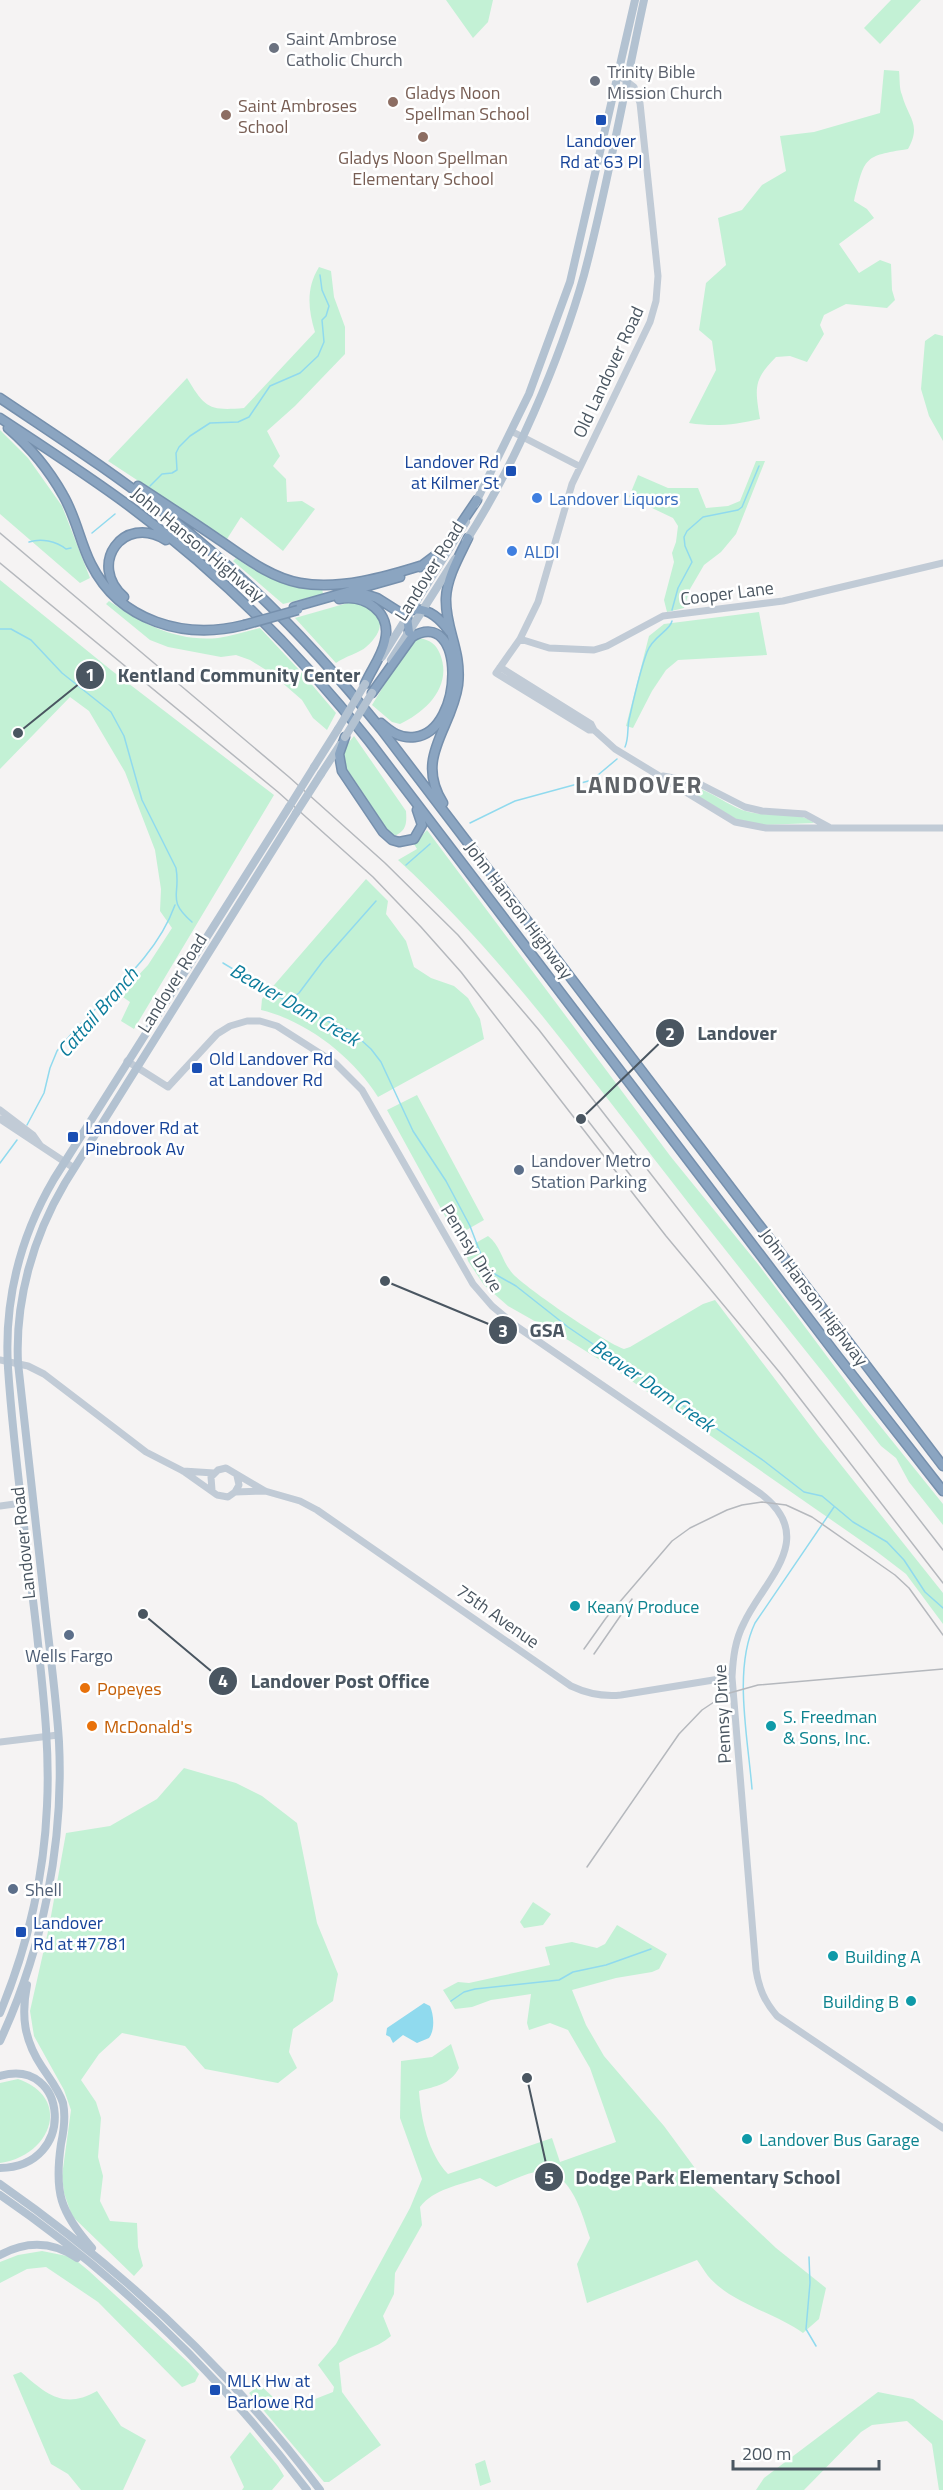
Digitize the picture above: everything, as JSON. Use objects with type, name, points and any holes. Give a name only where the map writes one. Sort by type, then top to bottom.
[{"type":"highway","name":"John Hanson Highway","points":[[0,398],[172,518],[231,568],[285,620],[352,694],[471,846],[943,1466]]},
{"type":"highway","name":"John Hanson Highway","points":[[0,418],[126,504],[189,554],[238,597],[292,651],[369,741],[835,1353],[943,1491]]},
{"type":"highway","points":[[0,423],[27,446],[53,478],[73,514],[92,566],[103,583],[122,603],[150,620],[182,629],[209,631],[404,576],[444,549],[477,500]]},
{"type":"highway","points":[[89,458],[111,468],[259,566],[285,579],[312,584],[348,582],[423,565]]},
{"type":"highway","points":[[189,554],[153,533],[135,532],[122,539],[113,550],[108,566],[110,578],[126,599],[162,619],[197,626],[242,623]]},
{"type":"highway","points":[[468,538],[452,572],[447,591],[447,613],[459,663],[458,685],[450,714],[435,748],[432,772],[441,799],[471,846]]},
{"type":"highway","points":[[352,591],[377,598],[410,614],[423,610],[440,620],[454,638]]},
{"type":"highway","points":[[296,608],[349,598],[363,600],[378,610],[385,623],[386,638],[365,684]]},
{"type":"highway","points":[[409,632],[410,614]]},
{"type":"highway","points":[[352,694],[394,734],[409,737],[423,735],[438,724],[448,699],[453,668],[448,645],[442,638],[431,633],[420,633],[412,637],[372,693]]},
{"type":"highway","points":[[345,737],[339,760],[347,781],[386,836],[396,842],[410,841],[419,832],[421,817],[384,767],[369,741]]},
{"type":"main road","name":"Landover Road","points":[[0,2013],[28,1929],[43,1854],[47,1808],[47,1736],[4,1360],[10,1300],[21,1253],[36,1211],[64,1162],[410,614],[456,539],[512,432],[542,361],[570,282],[634,0]]},
{"type":"main road","name":"Landover Road","points":[[0,2041],[31,1962],[43,1915],[54,1856],[59,1793],[58,1735],[18,1364],[21,1306],[30,1263],[49,1213],[74,1168],[468,538],[521,437],[556,357],[583,278],[644,0]]},
{"type":"main road","points":[[43,1854],[54,1856]]},
{"type":"main road","points":[[31,1962],[24,2003],[24,2030],[33,2053],[59,2094],[65,2114],[57,2173],[60,2198],[74,2228],[107,2265]]},
{"type":"main road","points":[[0,2076],[23,2075],[39,2083],[51,2097],[56,2115],[51,2138],[38,2156],[20,2166],[0,2168]]},
{"type":"main road","points":[[0,2184],[107,2265],[165,2317],[220,2372],[285,2444],[320,2490]]},
{"type":"main road","points":[[0,2194],[52,2232],[160,2326],[213,2378],[307,2490]]},
{"type":"main road","points":[[0,2255],[25,2246],[51,2245],[69,2252],[101,2274]]},
{"type":"street","points":[[617,74],[627,80]]},
{"type":"street","name":"Old Landover Road","points":[[627,80],[637,92],[640,103],[656,244],[657,290],[650,322],[579,466],[562,513],[542,592],[520,639],[498,670],[591,724],[594,730],[615,749],[660,776]]},
{"type":"street","points":[[512,432],[579,466]]},
{"type":"street","name":"Cooper Lane","points":[[520,639],[550,648],[594,650],[607,646],[663,616],[783,601],[943,563]]},
{"type":"street","points":[[660,776],[696,782],[745,807],[762,811],[805,814],[829,827]]},
{"type":"street","points":[[660,776],[735,822],[766,828],[943,828]]},
{"type":"street","name":"Pennsy Drive","points":[[137,1067],[168,1087],[210,1041],[230,1026],[251,1021],[273,1024],[344,1070],[362,1089],[466,1272],[492,1306],[516,1326],[761,1494],[774,1506],[785,1528],[784,1554],[780,1566],[739,1632],[734,1652],[732,1677],[756,1970],[763,1997],[777,2016],[943,2128]]},
{"type":"street","points":[[127,1062],[137,1067]]},
{"type":"street","points":[[0,1110],[30,1140],[74,1168]]},
{"type":"street","points":[[0,1119],[11,1123]]},
{"type":"street","points":[[4,1360],[44,1374],[146,1452],[183,1471],[224,1497],[236,1492],[239,1485],[237,1476],[226,1468],[214,1473],[183,1471]]},
{"type":"street","points":[[212,1490],[210,1481],[214,1473]]},
{"type":"street","name":"75th Avenue","points":[[237,1476],[265,1491],[300,1501],[336,1521],[565,1682],[584,1692],[609,1696],[621,1695],[732,1677]]},
{"type":"street","name":"75th Avenue","points":[[236,1492],[265,1491]]},
{"type":"street","points":[[0,1506],[22,1503]]},
{"type":"street","points":[[0,1742],[58,1735]]},
{"type":"street","points":[[931,2119],[943,2122]]},
{"type":"green space","points":[[446,0],[493,0],[488,22],[473,38]]},
{"type":"green space","points":[[891,0],[921,0],[880,44],[864,28]]},
{"type":"green space","points":[[884,70],[899,71],[901,92],[914,127],[914,133],[908,149],[882,154],[868,161],[861,175],[854,201],[867,209],[874,218],[839,244],[859,273],[880,260],[891,264],[892,290],[895,300],[887,308],[846,304],[824,315],[820,325],[824,334],[807,362],[790,356],[776,357],[763,372],[758,385],[757,399],[760,419],[725,425],[689,423],[716,370],[712,341],[699,330],[706,283],[726,265],[718,218],[742,210],[762,185],[786,171],[780,136],[814,132],[880,113]]},
{"type":"green space","points":[[319,267],[331,271],[334,297],[345,327],[345,354],[295,406],[267,431],[280,456],[273,466],[286,479],[287,502],[302,501],[315,509],[283,551],[241,517],[227,539],[108,461],[187,378],[199,396],[209,405],[223,409],[244,408],[315,332],[311,315],[310,291]]},
{"type":"green space","points":[[935,334],[943,336],[943,441],[929,416],[921,389],[925,341]]},
{"type":"green space","points":[[0,430],[28,458],[62,506],[90,578],[80,583],[0,514]]},
{"type":"green space","points":[[756,461],[765,461],[736,534],[721,552],[704,565],[690,589],[684,608],[667,612],[664,600],[674,562],[672,553],[678,526],[673,518],[629,497],[638,475],[668,488],[698,488],[706,508],[728,506],[740,501]]},
{"type":"green space","points":[[236,558],[256,571],[277,580],[298,586],[322,588],[323,594],[283,604],[233,561]]},
{"type":"green space","points":[[0,580],[111,670],[274,795],[134,1029],[121,1021],[130,1002],[120,995],[148,965],[172,928],[160,911],[161,889],[155,850],[125,772],[89,711],[70,697],[0,769]]},
{"type":"green space","points":[[109,601],[147,624],[188,637],[218,638],[260,628],[336,713],[327,730],[313,718],[302,700],[271,673],[250,660],[236,655],[221,657],[168,647],[150,640],[106,604]]},
{"type":"green space","points":[[351,602],[370,608],[379,618],[380,625],[374,639],[366,647],[336,663],[295,618]]},
{"type":"green space","points":[[759,612],[767,655],[678,660],[666,670],[652,691],[633,728],[626,726],[649,636],[664,624]]},
{"type":"green space","points":[[419,638],[432,643],[440,654],[443,677],[440,687],[428,705],[410,719],[400,724],[392,722],[372,705],[408,646]]},
{"type":"green space","points":[[354,736],[406,811],[405,826],[394,836],[389,832],[341,760],[345,747]]},
{"type":"green space","points":[[698,788],[746,811],[793,815],[814,823],[763,825],[736,819],[694,794]]},
{"type":"green space","points":[[427,830],[671,1157],[758,1264],[864,1406],[943,1504],[943,1525],[909,1482],[896,1458],[881,1446],[533,1004],[468,930],[398,860],[417,849],[414,844]]},
{"type":"green space","points":[[366,879],[388,901],[386,914],[406,941],[414,967],[431,978],[454,986],[468,998],[480,1019],[484,1039],[378,1097],[356,1068],[327,1043],[295,1023],[261,1010],[262,999]]},
{"type":"green space","points":[[417,1095],[484,1220],[456,1236],[387,1110]]},
{"type":"green space","points":[[488,1236],[496,1244],[509,1269],[521,1281],[584,1326],[624,1349],[703,1304],[715,1300],[818,1436],[943,1593],[943,1624],[906,1574],[876,1551],[616,1370],[508,1306],[484,1285],[468,1261],[465,1249]]},
{"type":"green space","points":[[184,1768],[236,1783],[262,1796],[297,1823],[317,1923],[338,1974],[333,2001],[293,2029],[289,2052],[297,2068],[278,2083],[205,2069],[185,2046],[122,2033],[99,2054],[81,2080],[96,2102],[101,2118],[98,2157],[103,2176],[100,2201],[110,2221],[137,2223],[138,2247],[143,2266],[134,2276],[72,2216],[64,2193],[62,2176],[71,2110],[64,2090],[34,2036],[30,2011],[49,1927],[66,1833],[110,1826],[157,1799]]},
{"type":"green space","points":[[533,1902],[551,1914],[543,1925],[524,1928],[520,1922]]},
{"type":"green space","points":[[617,1925],[667,1954],[659,1969],[652,1972],[616,1978],[572,1990],[586,2025],[604,2056],[664,2126],[703,2179],[776,2248],[826,2288],[819,2319],[803,2333],[729,2294],[708,2276],[697,2260],[587,2303],[577,2264],[590,2238],[573,2193],[566,2183],[547,2172],[535,2172],[496,2187],[480,2178],[455,2186],[432,2196],[420,2207],[422,2225],[395,2273],[394,2294],[383,2316],[391,2336],[339,2363],[342,2392],[381,2445],[329,2482],[324,2482],[249,2393],[260,2385],[287,2410],[333,2392],[334,2387],[318,2365],[336,2344],[410,2208],[422,2179],[400,2118],[401,2061],[432,2057],[451,2044],[459,2068],[455,2074],[442,2084],[419,2091],[427,2135],[435,2156],[448,2174],[552,2138],[560,2162],[616,2142],[590,2068],[568,2030],[550,2023],[529,2030],[527,2023],[531,1994],[491,2000],[472,2007],[455,2009],[443,1990],[458,1982],[469,1983],[550,1965],[545,1947],[572,1942],[597,1948],[605,1944]]},
{"type":"green space","points":[[18,2079],[35,2088],[46,2099],[50,2112],[49,2126],[43,2138],[32,2150],[18,2158],[0,2163],[0,2083]]},
{"type":"green space","points":[[42,2251],[72,2257],[89,2271],[189,2363],[199,2374],[195,2382],[182,2387],[98,2302],[46,2267],[27,2269],[0,2283],[0,2262],[18,2255]]},
{"type":"green space","points":[[21,2372],[47,2393],[56,2397],[75,2399],[97,2391],[121,2426],[146,2440],[123,2490],[81,2490],[68,2474],[51,2464],[13,2375]]},
{"type":"green space","points":[[878,2392],[913,2399],[943,2421],[943,2490],[939,2490],[932,2444],[907,2421],[872,2425],[861,2432],[804,2490],[756,2490],[764,2478]]},
{"type":"green space","points":[[250,2432],[284,2476],[272,2490],[242,2490],[244,2487],[230,2457]]},
{"type":"green space","points":[[485,2460],[491,2482],[480,2486],[475,2464]]},
{"type":"water","points":[[424,2003],[430,2006],[433,2018],[429,2038],[417,2043],[403,2035],[393,2043],[386,2035],[387,2028]]},
{"type":"waterway","points":[[150,486],[162,474],[177,470],[176,453],[190,436],[210,423],[238,422],[249,417],[270,386],[300,373],[318,356],[324,342],[322,320],[329,306],[322,290],[320,275]]},
{"type":"waterway","points":[[672,610],[678,588],[692,562],[685,546],[684,537],[687,531],[703,517],[738,510],[742,507],[759,466]]},
{"type":"waterway","points":[[92,533],[115,514]]},
{"type":"waterway","points":[[29,542],[48,541],[66,549],[71,548]]},
{"type":"waterway","points":[[625,747],[628,723],[647,652],[672,621]]},
{"type":"waterway","name":"Beaver Dam Creek","points":[[0,629],[11,629],[31,640],[62,673],[111,712],[124,736],[142,800],[176,868],[176,897],[179,908],[192,922]]},
{"type":"waterway","points":[[470,823],[515,801],[592,780],[617,759]]},
{"type":"waterway","points":[[406,865],[430,844]]},
{"type":"waterway","points":[[288,1001],[299,993],[323,961],[376,901]]},
{"type":"waterway","name":"Cattail Branch","points":[[27,1125],[44,1093],[57,1051],[153,947],[175,905]]},
{"type":"waterway","name":"Beaver Dam Creek","points":[[223,963],[301,1010],[351,1031],[371,1049],[381,1062],[413,1131],[446,1181],[470,1226],[485,1265],[493,1273],[516,1286],[568,1327],[764,1461],[804,1492],[822,1496],[853,1522],[887,1542],[904,1560],[925,1592],[943,1608]]},
{"type":"waterway","name":"Cattail Branch","points":[[0,1163],[17,1140]]},
{"type":"waterway","points":[[752,1789],[743,1682],[748,1641],[755,1623],[834,1507]]},
{"type":"waterway","points":[[451,2001],[464,1992],[475,1989],[559,1980],[573,1972],[606,1965],[651,1949]]},
{"type":"waterway","points":[[809,2257],[810,2283],[806,2329],[816,2346]]},
{"type":"railway","points":[[0,533],[289,777],[385,863],[458,935],[539,1030],[943,1550]]},
{"type":"railway","points":[[0,563],[278,792],[373,877],[421,927],[461,972],[666,1236],[781,1374],[943,1583]]},
{"type":"railway","points":[[582,1113],[641,1189]]},
{"type":"railway","points":[[584,1649],[606,1618],[672,1541],[690,1528],[727,1510],[762,1502],[786,1505],[812,1517],[895,1575],[909,1588],[943,1635]]},
{"type":"railway","points":[[594,1654],[632,1599]]},
{"type":"railway","points":[[587,1867],[679,1734],[702,1710],[726,1694],[758,1685],[943,1669]]},
{"type":"place","name":"Saint Ambrose Catholic Church","points":[[274,48]]},
{"type":"place","name":"Trinity Bible Mission Church","points":[[595,81]]},
{"type":"place","name":"Gladys Noon Spellman School","points":[[393,102]]},
{"type":"place","name":"Saint Ambroses School","points":[[226,115]]},
{"type":"place","name":"Landover Rd at 63 Pl","points":[[601,120]]},
{"type":"place","name":"Gladys Noon Spellman Elementary School","points":[[423,137]]},
{"type":"place","name":"Landover Rd at Kilmer St","points":[[511,471]]},
{"type":"place","name":"Landover Liquors","points":[[537,498]]},
{"type":"place","name":"ALDI","points":[[512,551]]},
{"type":"place","name":"Kentland Community Center","points":[[18,733]]},
{"type":"place","name":"Old Landover Rd at Landover Rd","points":[[197,1068]]},
{"type":"place","name":"Landover","points":[[581,1119]]},
{"type":"place","name":"Landover Rd at Pinebrook Av","points":[[73,1137]]},
{"type":"place","name":"Landover Metro Station Parking","points":[[519,1170]]},
{"type":"place","name":"GSA","points":[[385,1281]]},
{"type":"place","name":"Keany Produce","points":[[575,1606]]},
{"type":"place","name":"Landover Post Office","points":[[143,1614]]},
{"type":"place","name":"Wells Fargo","points":[[69,1635]]},
{"type":"place","name":"Popeyes","points":[[85,1688]]},
{"type":"place","name":"McDonald's","points":[[92,1726]]},
{"type":"place","name":"S. Freedman & Sons, Inc.","points":[[771,1726]]},
{"type":"place","name":"Shell","points":[[13,1889]]},
{"type":"place","name":"Landover Rd at #7781","points":[[21,1932]]},
{"type":"place","name":"Building A","points":[[833,1956]]},
{"type":"place","name":"Building B","points":[[911,2001]]},
{"type":"place","name":"Dodge Park Elementary School","points":[[527,2078]]},
{"type":"place","name":"Landover Bus Garage","points":[[747,2139]]},
{"type":"place","name":"MLK Hw at Barlowe Rd","points":[[215,2390]]},
{"type":"district","name":"LANDOVER","points":[[639,784]]}]
